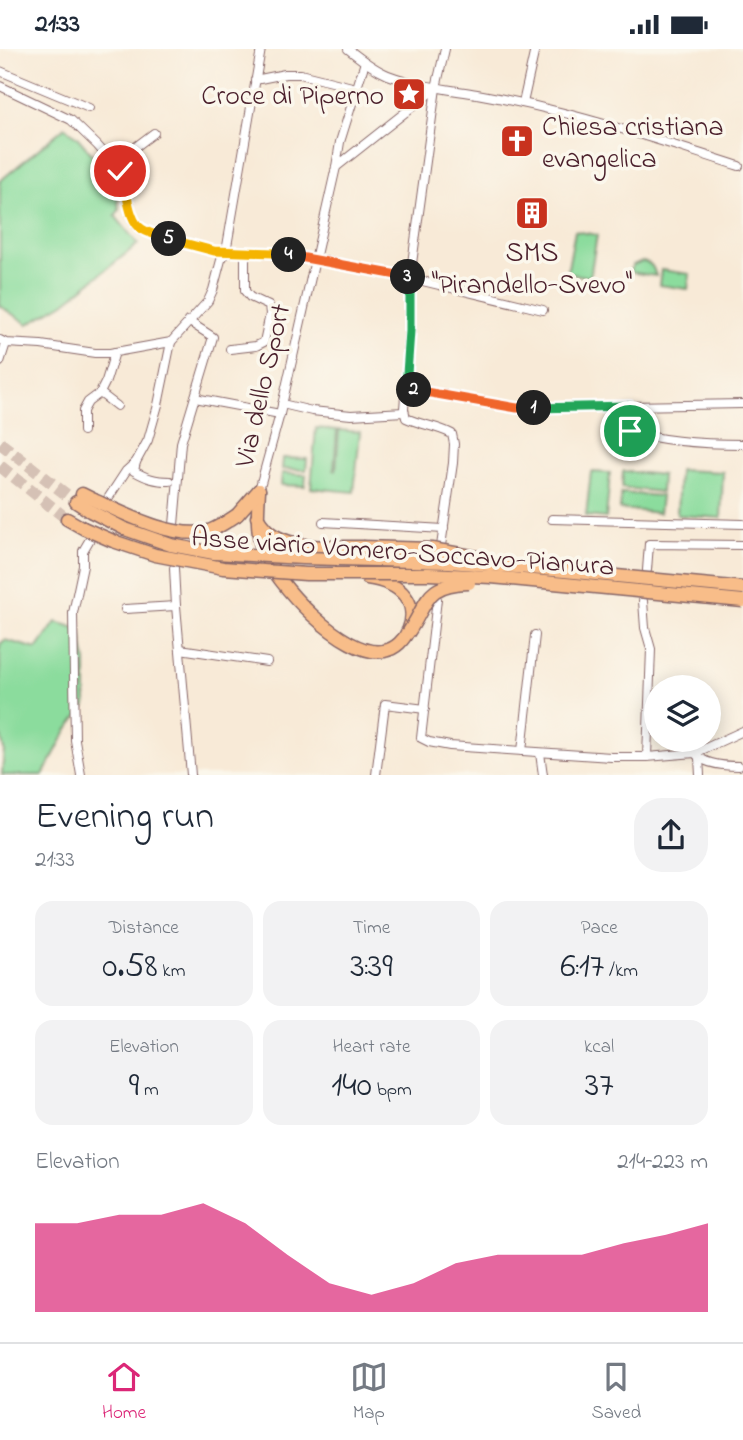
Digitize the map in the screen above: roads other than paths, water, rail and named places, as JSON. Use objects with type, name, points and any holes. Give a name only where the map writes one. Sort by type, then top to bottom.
[{"type":"highway","points":[[90,501],[168,529],[191,533],[223,525],[237,515],[259,490]]},
{"type":"highway","points":[[259,490],[258,533],[262,550],[270,565],[298,601],[356,648],[370,652],[383,652],[393,648],[408,633],[427,598],[437,589],[458,583],[531,581]]},
{"type":"highway","name":"Asse viario Vomero-Soccavo-Pianura","points":[[90,501],[125,529],[172,545],[214,553],[449,562],[743,588]]},
{"type":"highway","points":[[257,517],[267,530],[291,542],[313,546],[432,549],[543,569]]},
{"type":"highway","name":"Asse viario Vomero-Soccavo-Pianura","points":[[67,519],[87,533],[155,555],[192,563],[251,570],[350,575],[429,574],[491,577],[743,601]]},
{"type":"highway","points":[[350,575],[382,580],[395,586],[406,597],[412,613],[408,633]]},
{"type":"street","points":[[170,481],[155,481],[134,471],[155,417],[171,342],[208,302],[226,252],[261,49]]},
{"type":"street","points":[[348,49],[387,74],[436,88],[523,103],[629,130],[739,166]]},
{"type":"street","points":[[441,547],[453,463],[452,434],[406,418],[404,411],[410,331],[410,278],[436,88],[445,49]]},
{"type":"street","points":[[523,103],[534,49]]},
{"type":"street","name":"Via dello Sport","points":[[259,490],[280,414],[340,142],[365,62]]},
{"type":"street","points":[[0,71],[89,108]]},
{"type":"street","points":[[255,81],[285,74],[300,74],[356,88]]},
{"type":"street","points":[[0,86],[71,120],[120,171],[125,181],[132,217],[141,229],[214,251],[274,253],[314,259],[410,278],[543,310]]},
{"type":"street","points":[[336,167],[436,88]]},
{"type":"street","points":[[113,164],[154,133]]},
{"type":"street","points":[[230,349],[256,347],[264,342],[270,314],[269,306],[250,297],[245,291],[245,252]]},
{"type":"street","points":[[174,525],[181,443],[213,337],[188,321]]},
{"type":"street","points":[[0,362],[3,341],[95,353],[171,342]]},
{"type":"street","points":[[83,431],[83,411],[88,402],[100,393],[116,352]]},
{"type":"street","points":[[406,388],[517,408],[743,404]]},
{"type":"street","points":[[100,393],[117,406]]},
{"type":"street","points":[[195,398],[280,414]]},
{"type":"street","points":[[282,404],[312,411],[351,415],[404,411]]},
{"type":"street","points":[[630,406],[630,431],[675,440],[743,444]]},
{"type":"street","points":[[90,501],[136,462]]},
{"type":"street","points":[[552,519],[743,524]]},
{"type":"street","points":[[323,522],[444,529]]},
{"type":"street","points":[[81,775],[75,740],[73,613],[87,533]]},
{"type":"street","points":[[647,570],[649,544],[743,545]]},
{"type":"street","points":[[174,568],[191,775]]},
{"type":"street","points":[[437,599],[421,738],[429,742],[540,753],[648,757],[697,755],[743,731]]},
{"type":"street","points":[[643,601],[645,628],[651,649],[648,757]]},
{"type":"street","points":[[125,609],[176,606]]},
{"type":"street","points":[[522,751],[535,635]]},
{"type":"street","points":[[180,649],[267,662]]},
{"type":"street","points":[[376,775],[386,704],[425,709]]},
{"type":"street","points":[[540,753],[543,775]]},
{"type":"street","points":[[697,755],[720,765],[739,766]]},
{"type":"street","points":[[697,755],[700,775]]},
{"type":"tunnel","points":[[0,443],[76,502]]},
{"type":"tunnel","points":[[0,466],[67,519]]},
{"type":"place","name":"Croce di Piperno","points":[[409,94]]},
{"type":"place","name":"Chiesa cristiana evangelica","points":[[517,141]]},
{"type":"place","name":"SMS \"Pirandello-Svevo\"","points":[[532,213]]}]
